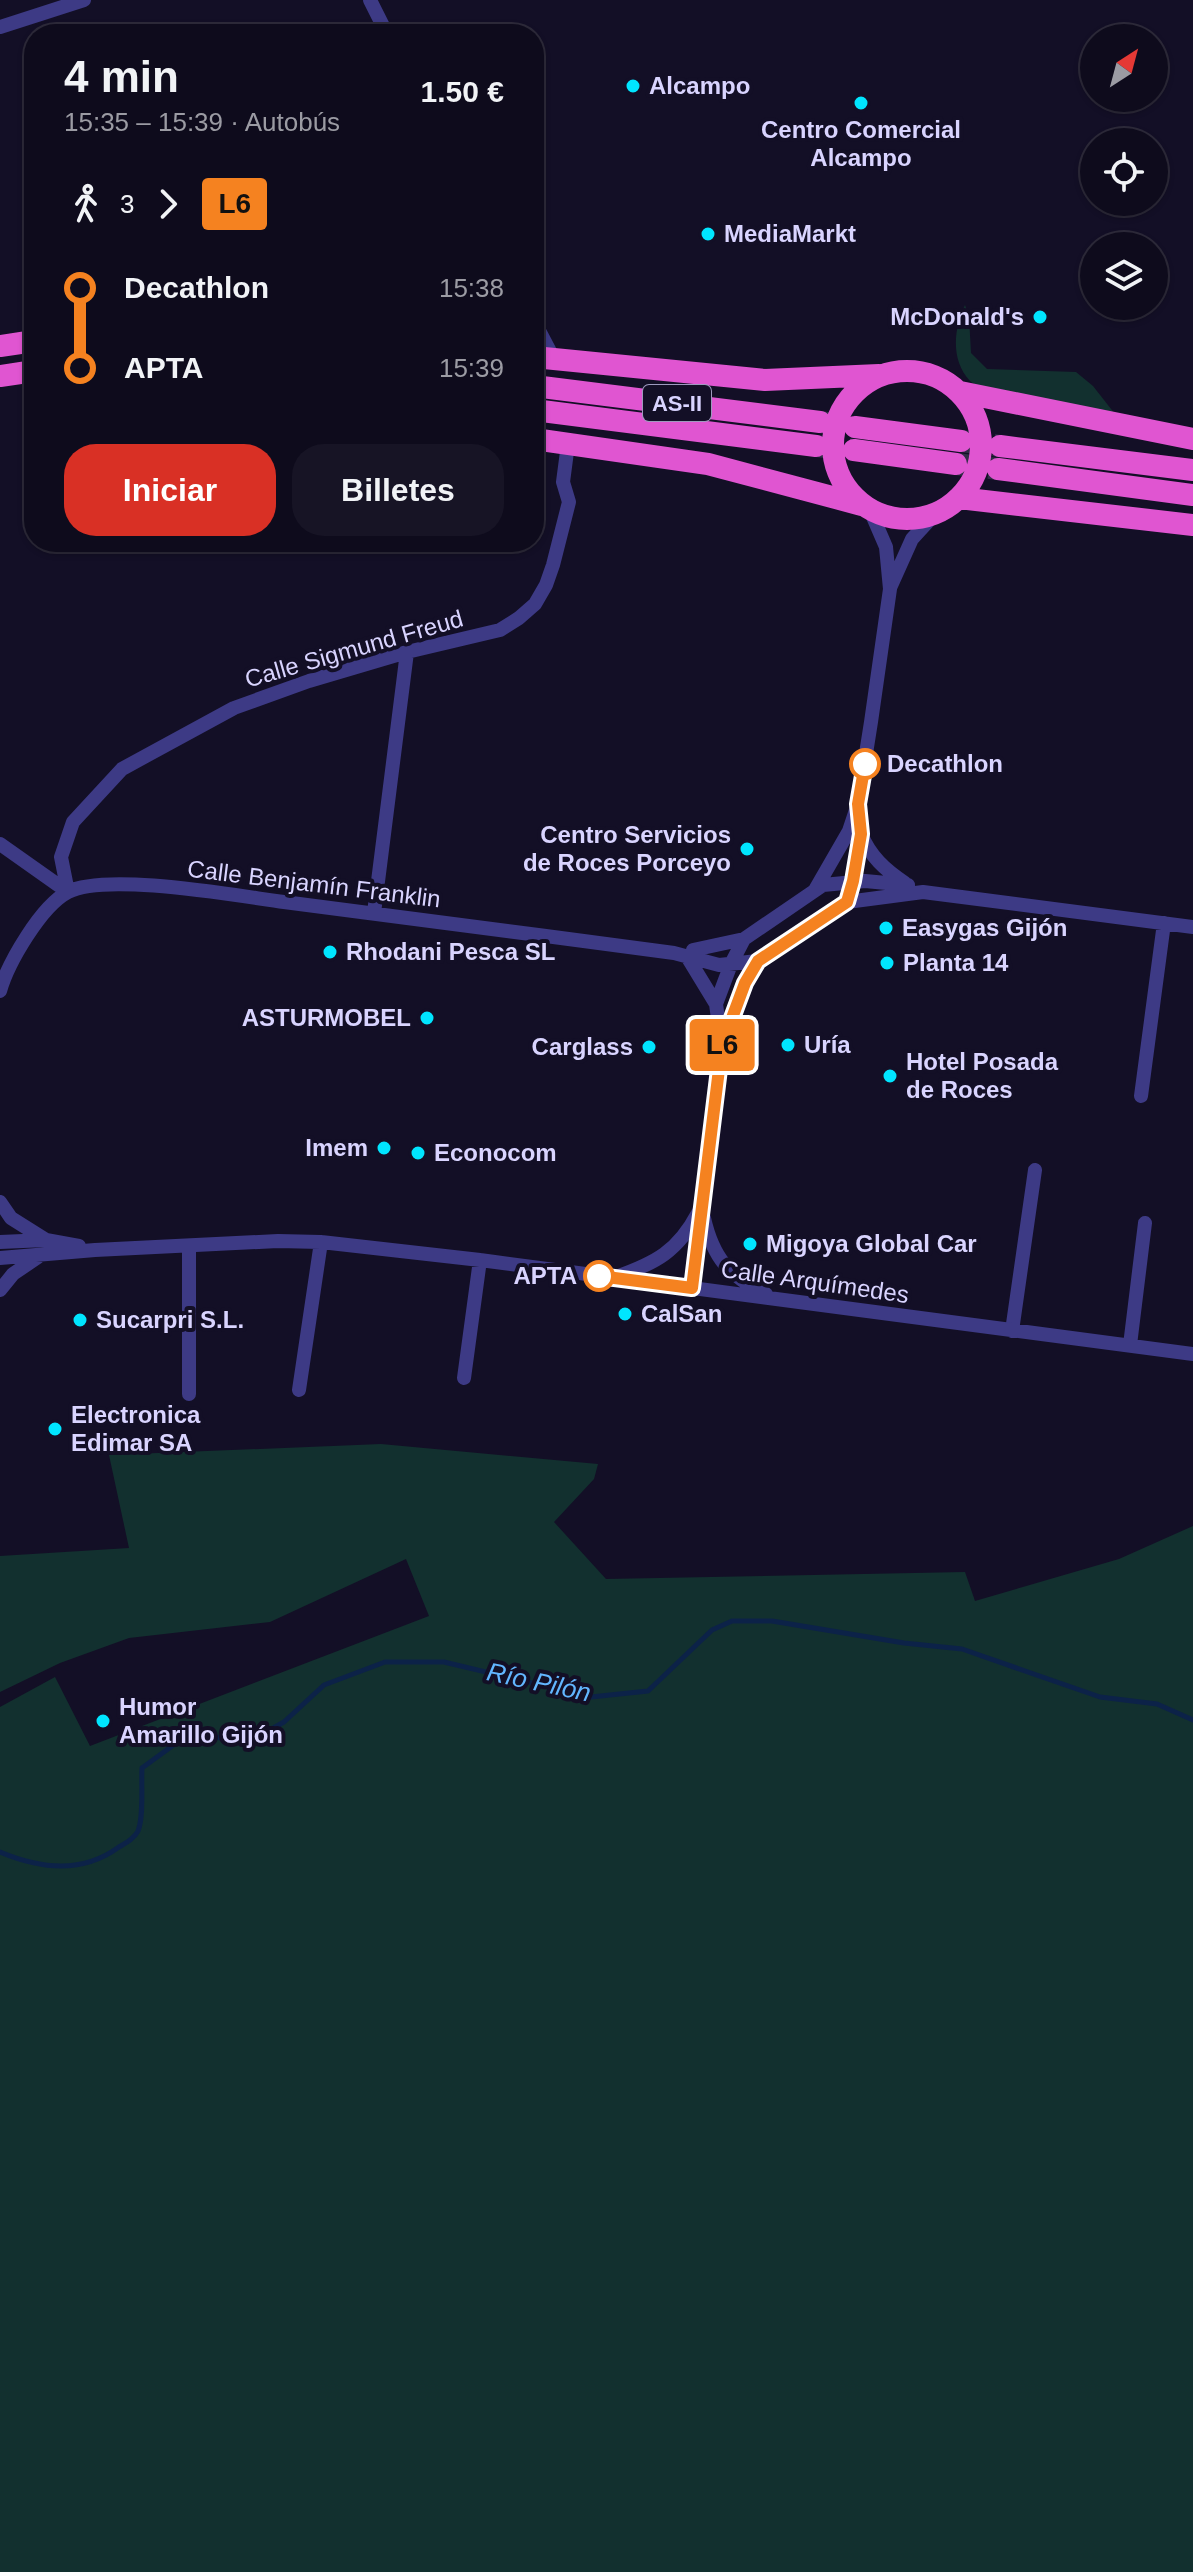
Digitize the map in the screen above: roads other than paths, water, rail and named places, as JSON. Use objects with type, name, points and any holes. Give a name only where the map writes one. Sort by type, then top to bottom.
[{"type":"highway","points":[[0,346],[24,345]]},
{"type":"highway","points":[[544,358],[765,380],[884,375]]},
{"type":"highway","points":[[544,440],[708,464],[866,508],[912,520],[934,515],[959,498],[976,473],[981,449],[978,423],[960,392],[942,379],[925,372],[898,370],[884,375],[861,388],[836,420],[832,434],[836,469],[845,485],[866,508]]},
{"type":"highway","points":[[0,378],[24,373]]},
{"type":"highway","points":[[0,378],[24,381]]},
{"type":"highway","name":"AS-II","points":[[544,387],[820,422]]},
{"type":"highway","points":[[960,392],[1193,439]]},
{"type":"highway","name":"AS-II","points":[[544,411],[816,446]]},
{"type":"highway","points":[[854,450],[958,452],[855,427]]},
{"type":"highway","points":[[1000,446],[1193,470]]},
{"type":"highway","points":[[998,469],[1193,495]]},
{"type":"highway","points":[[959,498],[1193,525]]},
{"type":"street","points":[[0,27],[84,0]]},
{"type":"street","points":[[370,0],[382,24]]},
{"type":"street","name":"Calle Sigmund Freud","points":[[68,892],[61,857],[73,822],[122,769],[234,708],[309,681],[407,652],[500,630],[535,604],[553,565],[569,502],[563,482],[568,444]]},
{"type":"street","points":[[847,902],[853,881],[858,804],[890,589],[886,547],[866,508]]},
{"type":"street","points":[[890,589],[912,539],[934,515]]},
{"type":"street","points":[[374,913],[407,652]]},
{"type":"street","points":[[855,833],[886,871],[923,892]]},
{"type":"street","points":[[815,890],[855,833]]},
{"type":"street","points":[[0,844],[68,892],[35,926],[3,973],[0,991]]},
{"type":"street","points":[[853,881],[866,898]]},
{"type":"street","points":[[716,1004],[744,939],[815,890],[836,882],[853,881],[908,885]]},
{"type":"street","name":"Calle Benjamín Franklin","points":[[68,892],[103,885],[154,886],[685,953],[719,965],[758,961]]},
{"type":"street","points":[[692,1288],[722,1045],[745,983],[758,961],[847,902],[923,892],[1193,927]]},
{"type":"street","points":[[1141,1096],[1164,923]]},
{"type":"street","name":"Calle Benjamín Franklin","points":[[685,953],[744,939]]},
{"type":"street","points":[[685,953],[716,1004],[722,1045]]},
{"type":"street","points":[[730,1023],[731,1000],[737,977],[731,964]]},
{"type":"street","points":[[1012,1331],[1035,1170]]},
{"type":"street","points":[[0,1202],[11,1218],[44,1247],[0,1290]]},
{"type":"street","points":[[613,1278],[647,1266],[674,1249],[702,1206]]},
{"type":"street","points":[[702,1206],[710,1242],[718,1258],[749,1286],[778,1300]]},
{"type":"street","points":[[1130,1345],[1145,1223]]},
{"type":"street","name":"Calle Arquímedes","points":[[0,1245],[95,1250],[278,1241],[321,1242],[480,1260],[1193,1354]]},
{"type":"street","points":[[299,1390],[321,1242]]},
{"type":"street","name":"Calle Arquímedes","points":[[0,1258],[44,1247],[74,1244]]},
{"type":"street","name":"Calle Arquímedes","points":[[0,1245],[74,1244],[95,1250]]},
{"type":"street","points":[[189,1246],[189,1394]]},
{"type":"street","points":[[464,1378],[480,1260]]},
{"type":"waterway","name":"Río Pilón","points":[[0,1852],[31,1862],[61,1866],[91,1862],[105,1856],[138,1831],[142,1809],[142,1768],[179,1741],[200,1734],[246,1743],[284,1722],[324,1685],[385,1662],[444,1662],[591,1697],[648,1691],[712,1630],[732,1621],[772,1621],[904,1643],[962,1649],[1100,1697],[1157,1704],[1193,1720]]},
{"type":"tunnel","points":[[820,422],[855,427]]},
{"type":"tunnel","points":[[961,441],[1000,446]]},
{"type":"tunnel","points":[[816,446],[854,450]]},
{"type":"tunnel","points":[[956,464],[998,469]]},
{"type":"place","name":"Alcampo","points":[[633,86]]},
{"type":"place","name":"Centro Comercial Alcampo","points":[[861,103]]},
{"type":"place","name":"MediaMarkt","points":[[708,234]]},
{"type":"place","name":"McDonald's","points":[[1040,317]]},
{"type":"place","name":"Decathlon","points":[[865,764]]},
{"type":"place","name":"Centro Servicios de Roces Porceyo","points":[[747,849]]},
{"type":"place","name":"Easygas Gijón","points":[[886,928]]},
{"type":"place","name":"Rhodani Pesca SL","points":[[330,952]]},
{"type":"place","name":"Planta 14","points":[[887,963]]},
{"type":"place","name":"ASTURMOBEL","points":[[427,1018]]},
{"type":"place","name":"Uría","points":[[788,1045]]},
{"type":"place","name":"Carglass","points":[[649,1047]]},
{"type":"place","name":"Hotel Posada de Roces","points":[[890,1076]]},
{"type":"place","name":"Imem","points":[[384,1148]]},
{"type":"place","name":"Econocom","points":[[418,1153]]},
{"type":"place","name":"Migoya Global Car","points":[[750,1244]]},
{"type":"place","name":"APTA","points":[[599,1276]]},
{"type":"place","name":"CalSan","points":[[625,1314]]},
{"type":"place","name":"Sucarpri S.L.","points":[[80,1320]]},
{"type":"place","name":"Electronica Edimar SA","points":[[55,1429]]},
{"type":"place","name":"Humor Amarillo Gijón","points":[[103,1721]]}]
